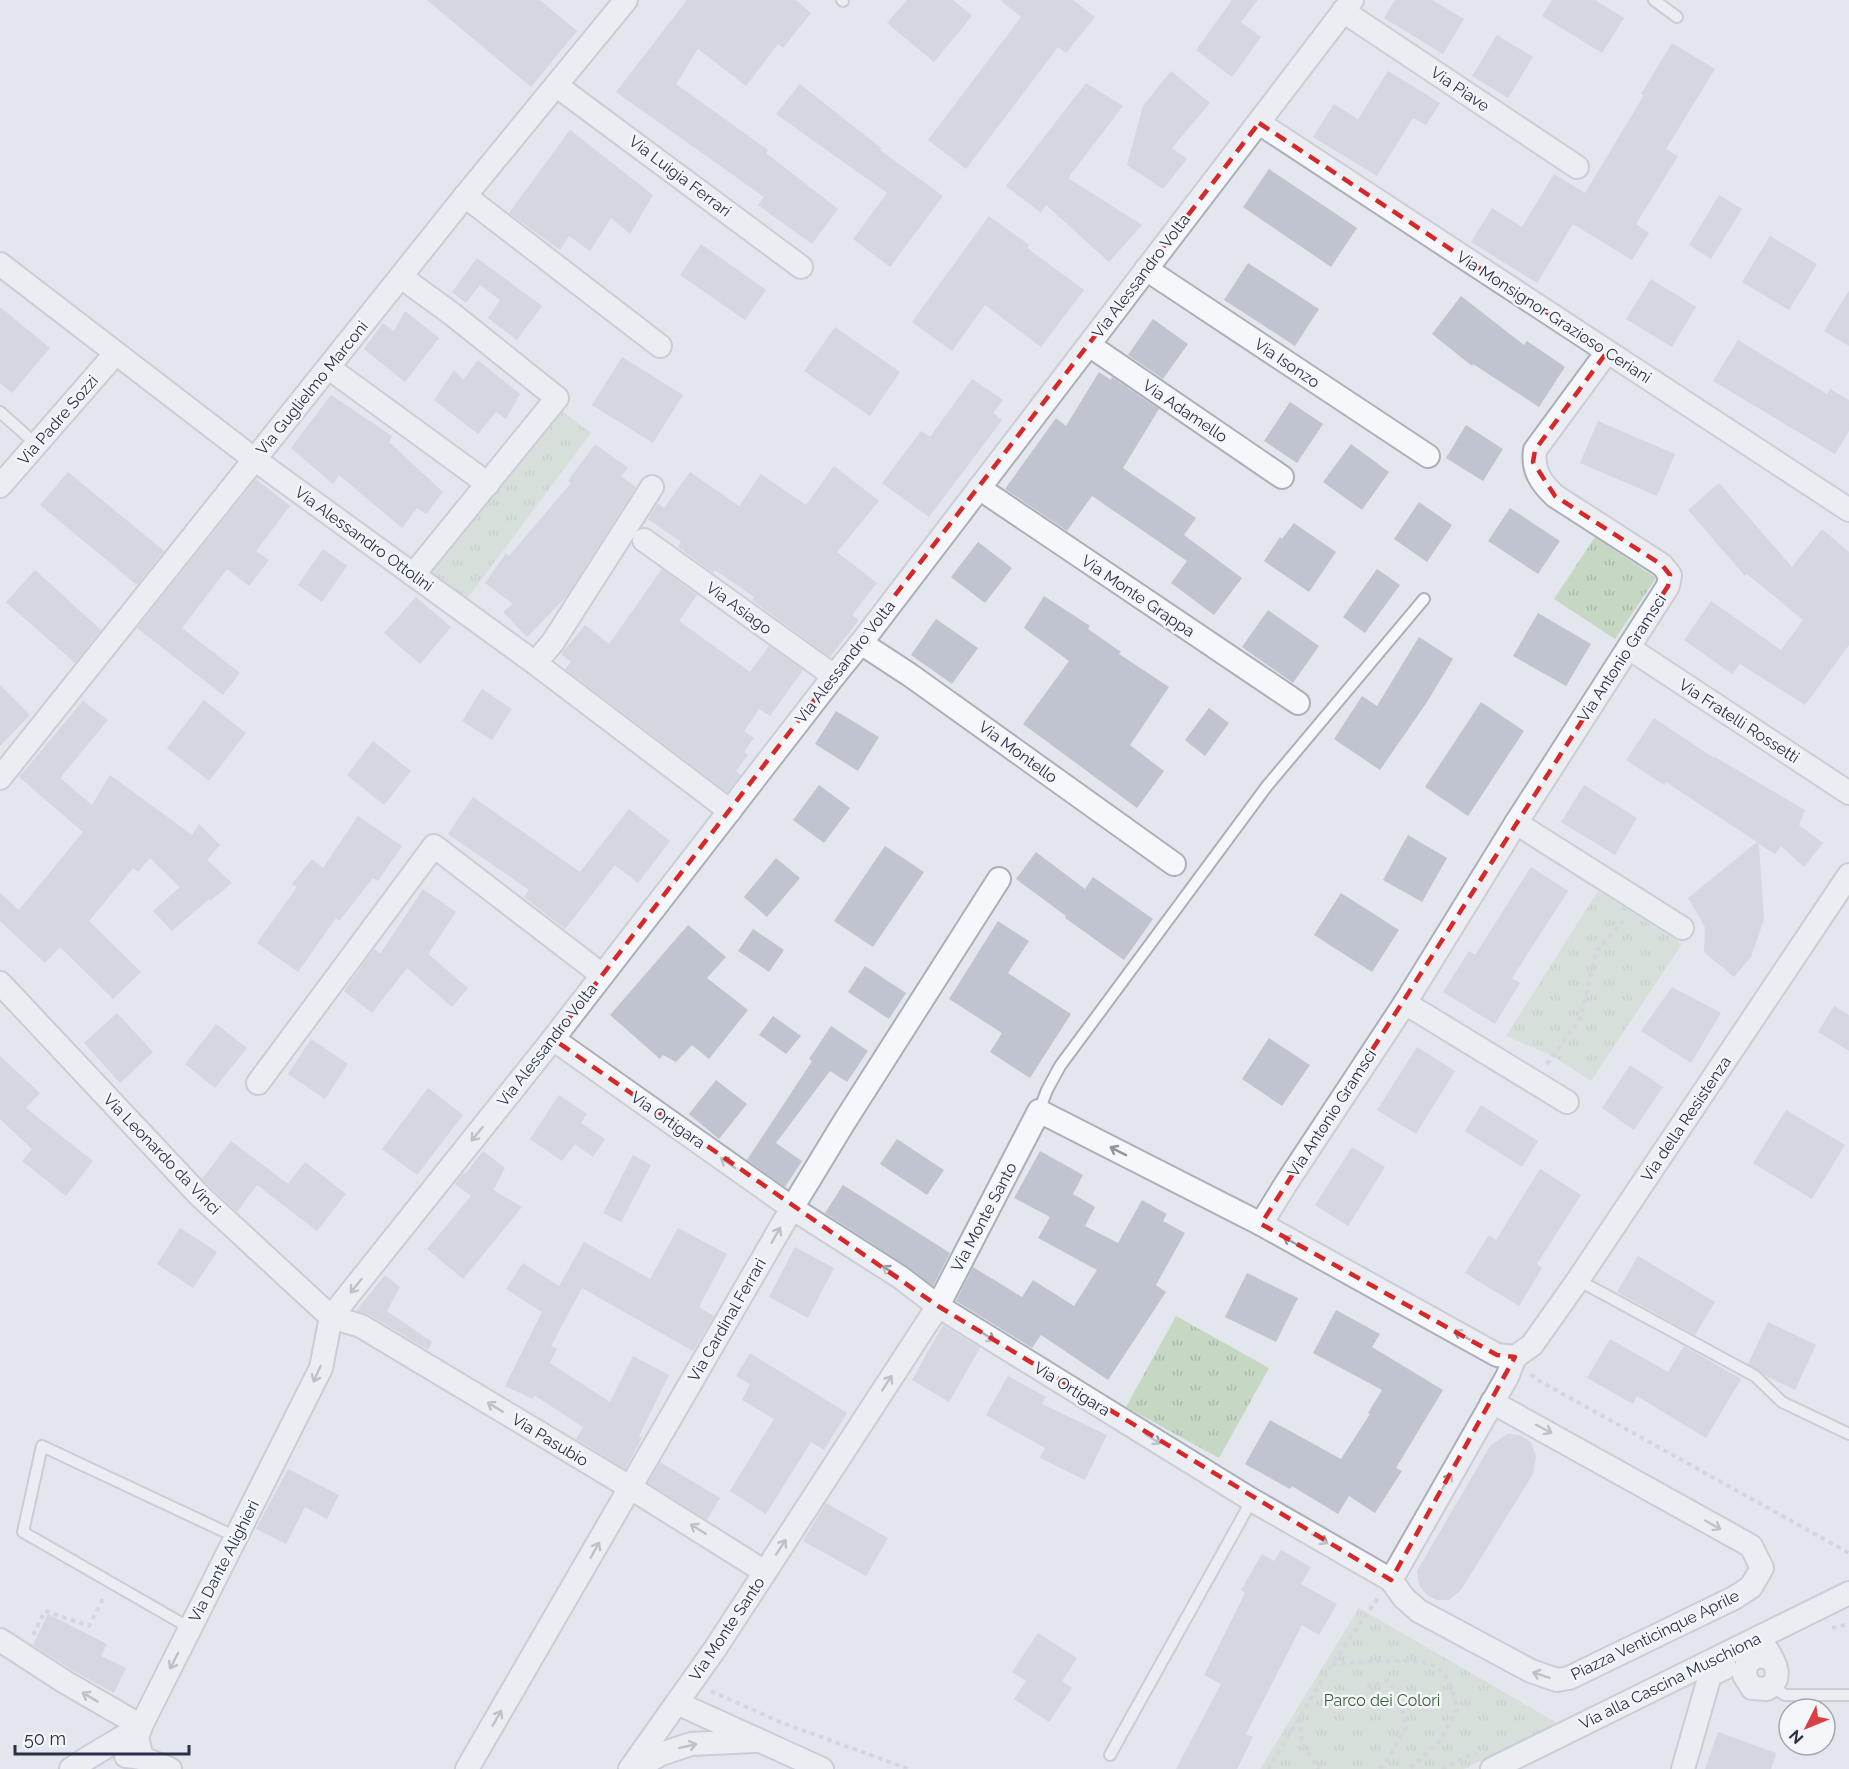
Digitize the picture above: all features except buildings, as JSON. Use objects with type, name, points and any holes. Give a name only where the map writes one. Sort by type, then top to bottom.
[{"type":"street","name":"Via Guglielmo Marconi","points":[[0,778],[465,196],[626,0]]},
{"type":"street","name":"Via Alessandro Volta","points":[[331,1317],[553,1039],[861,643],[1259,123],[1345,5]]},
{"type":"street","name":"Via Piave","points":[[1345,5],[1577,167]]},
{"type":"street","name":"Via Luigia Ferrari","points":[[557,86],[801,267]]},
{"type":"street","name":"Via Monsignor Grazioso Ceriani","points":[[1259,123],[1849,510]]},
{"type":"street","points":[[465,196],[660,346]]},
{"type":"street","name":"Via Alessandro Ottolini","points":[[0,264],[254,459],[535,663],[730,811]]},
{"type":"street","name":"Via Isonzo","points":[[1146,269],[1428,456]]},
{"type":"street","points":[[401,277],[452,314],[557,398],[413,575]]},
{"type":"street","name":"Via Adamello","points":[[1089,345],[1282,477]]},
{"type":"street","name":"Via Antonio Gramsci","points":[[1261,1224],[1405,1003],[1516,823],[1668,586],[1670,575],[1662,565],[1555,496],[1545,487],[1533,462],[1535,450],[1607,352]]},
{"type":"street","name":"Via Padre Sozzi","points":[[0,486],[115,354]]},
{"type":"street","points":[[329,368],[488,484]]},
{"type":"street","points":[[535,663],[553,642],[652,487]]},
{"type":"street","name":"Via Monte Grappa","points":[[979,488],[1298,703]]},
{"type":"street","name":"Via Asiago","points":[[644,540],[834,676]]},
{"type":"street","name":"Via Montello","points":[[861,643],[910,675],[1174,864]]},
{"type":"street","name":"Via Fratelli Rossetti","points":[[1629,648],[1849,793]]},
{"type":"street","points":[[1516,823],[1682,928]]},
{"type":"street","points":[[258,1083],[434,846],[602,975]]},
{"type":"street","name":"Via della Resistenza","points":[[1515,1357],[1532,1345],[1578,1280],[1849,875]]},
{"type":"street","name":"Via Cardinal Ferrari","points":[[467,1769],[792,1208],[999,879]]},
{"type":"street","name":"Via Leonardo da Vinci","points":[[0,983],[200,1196],[331,1317]]},
{"type":"street","points":[[1405,1003],[1567,1102]]},
{"type":"street","name":"Via Ortigara","points":[[553,1039],[792,1208],[900,1277],[938,1306],[1252,1500],[1391,1580]]},
{"type":"street","points":[[1039,1111],[1261,1224],[1497,1354],[1515,1357],[1391,1580]]},
{"type":"street","name":"Via Monte Santo","points":[[633,1769],[716,1649],[938,1306],[1039,1111]]},
{"type":"street","name":"Via Pasubio","points":[[331,1317],[361,1326],[631,1488],[765,1572]]},
{"type":"street","name":"Via Dante Alighieri","points":[[141,1726],[321,1368],[331,1317]]},
{"type":"street","name":"Piazza Venticinque Aprile","points":[[1391,1580],[1404,1598],[1419,1611],[1531,1671],[1557,1680],[1569,1678],[1734,1598],[1751,1587],[1762,1568],[1751,1546],[1492,1402]]},
{"type":"street","name":"Via alla Cascina Muschiona","points":[[1492,1769],[1726,1669],[1759,1637],[1849,1593]]},
{"type":"street","points":[[1726,1669],[1752,1688],[1762,1690],[1771,1686],[1778,1676],[1775,1663],[1759,1637]]},
{"type":"street","points":[[0,1640],[96,1701],[141,1726]]},
{"type":"street","points":[[1683,1769],[1710,1675],[1726,1669],[1744,1668],[1751,1658],[1757,1656],[1770,1658]]},
{"type":"street","points":[[677,1703],[822,1769]]},
{"type":"street","points":[[71,1769],[95,1752],[141,1726]]},
{"type":"street","points":[[141,1726],[137,1738],[142,1758]]},
{"type":"street","points":[[633,1769],[661,1754],[691,1744],[759,1741]]},
{"type":"street","points":[[95,1752],[142,1758],[170,1769]]},
{"type":"lane","points":[[1654,0],[1677,17]]},
{"type":"lane","points":[[0,412],[36,444]]},
{"type":"lane","points":[[1039,1111],[1060,1066],[1267,786],[1424,600]]},
{"type":"lane","points":[[1578,1280],[1755,1376],[1782,1402],[1849,1434]]},
{"type":"lane","points":[[190,1628],[23,1532],[42,1446],[236,1537]]},
{"type":"lane","points":[[1110,1755],[1252,1500]]},
{"type":"lane","points":[[1771,1686],[1785,1695],[1849,1695]]},
{"type":"path","points":[[1534,1082],[1581,1017],[1596,952],[1641,902]]},
{"type":"path","points":[[1515,1357],[1536,1379],[1849,1553]]},
{"type":"path","points":[[1268,1769],[1332,1664],[1391,1580]]},
{"type":"path","points":[[23,1655],[45,1611],[88,1626],[111,1583]]},
{"type":"path","points":[[1332,1664],[1418,1661],[1437,1667],[1451,1684],[1457,1710],[1439,1742],[1409,1769]]},
{"type":"path","points":[[1367,1686],[1388,1681],[1399,1695],[1406,1727],[1388,1759],[1378,1769]]},
{"type":"path","points":[[692,1683],[780,1722],[909,1769]]},
{"type":"path","points":[[1300,1717],[1302,1743],[1319,1769]]},
{"type":"highlighted area","points":[[1259,123],[1607,352],[1535,450],[1533,462],[1555,496],[1662,565],[1670,575],[1668,586],[1261,1224],[1497,1355],[1515,1357],[1391,1580],[938,1306],[553,1039]]},
{"type":"green space","points":[[553,404],[591,433],[463,604],[425,575]]},
{"type":"green space","points":[[1595,537],[1656,578],[1615,639],[1554,599]]},
{"type":"green space","points":[[1598,891],[1682,944],[1591,1081],[1553,1056],[1506,1036]]},
{"type":"green space","points":[[1176,1316],[1269,1368],[1219,1458],[1126,1407]]},
{"type":"green space","name":"Parco dei Colori","points":[[1359,1608],[1557,1723],[1464,1769],[1260,1769]]}]
